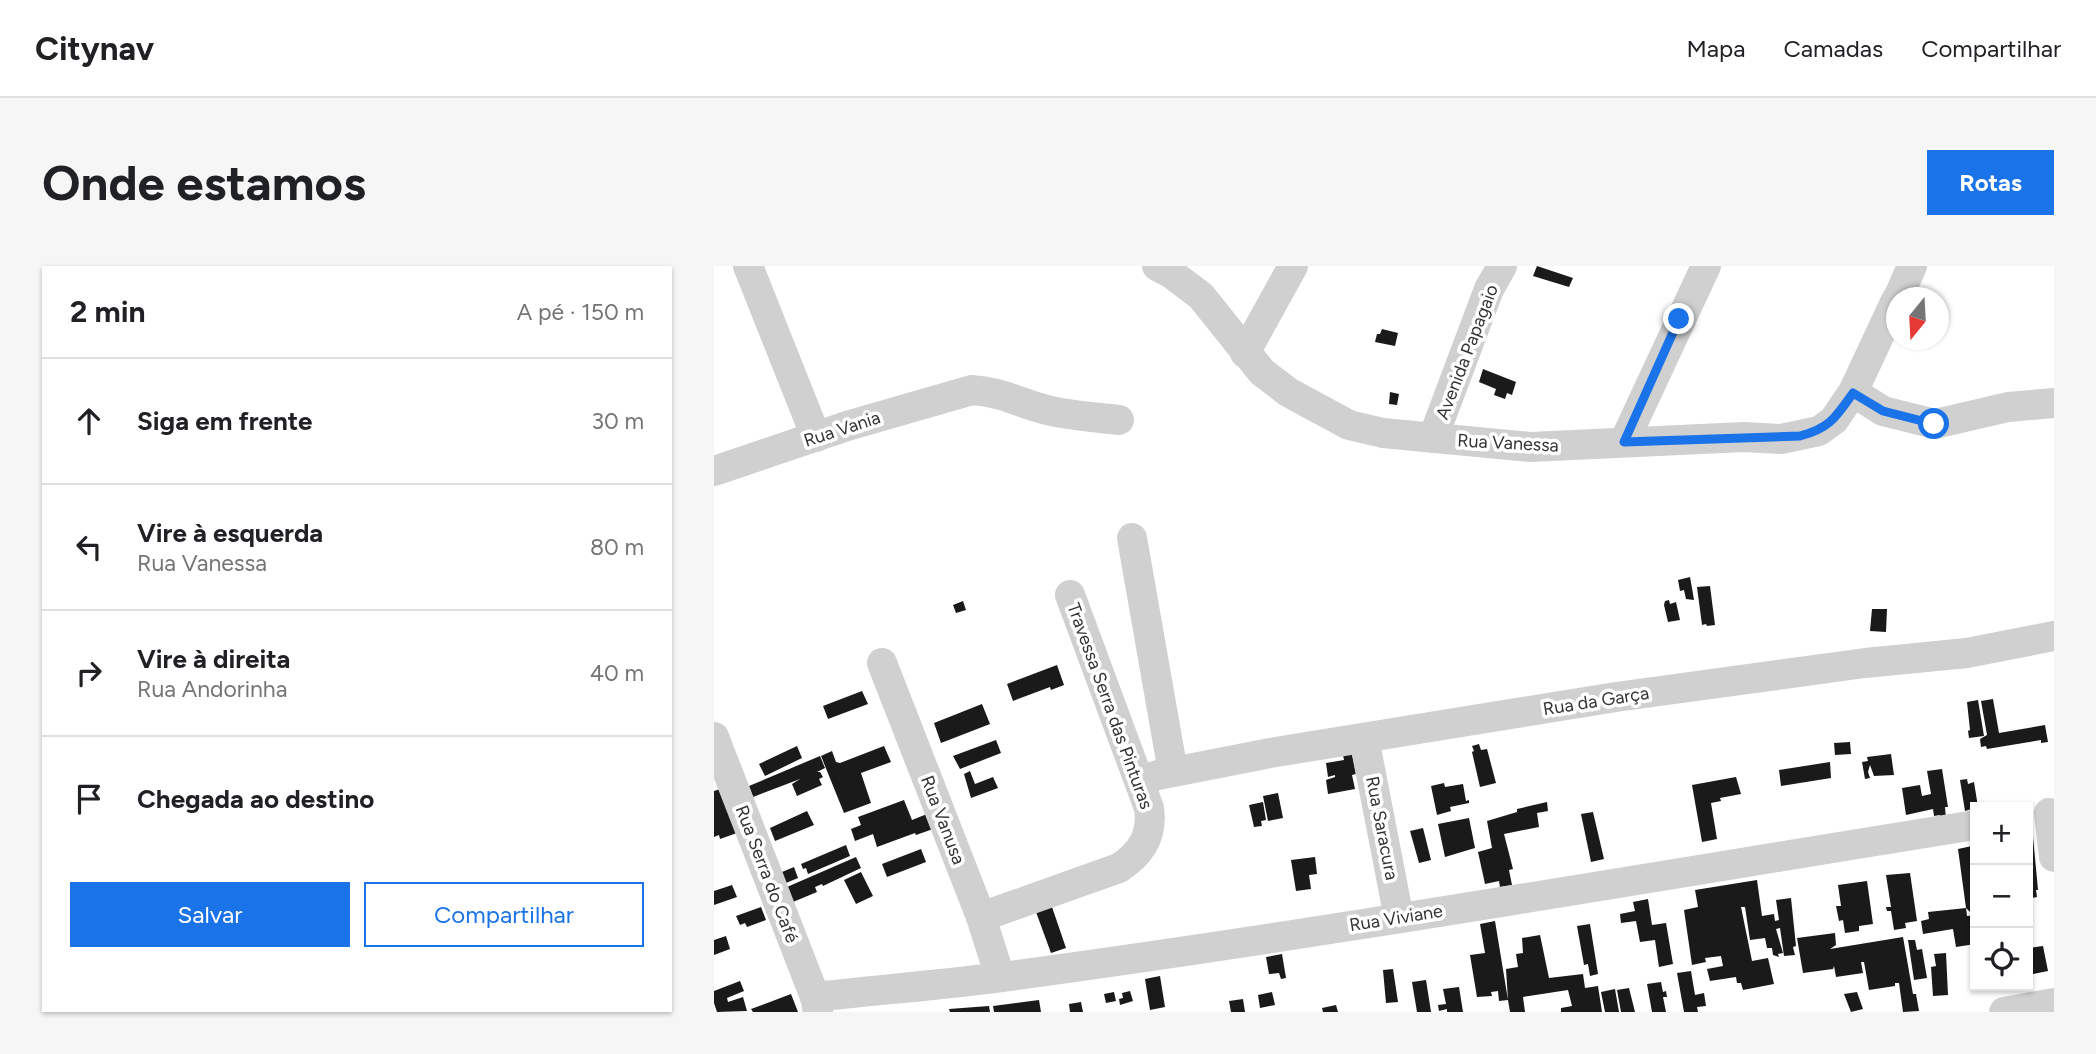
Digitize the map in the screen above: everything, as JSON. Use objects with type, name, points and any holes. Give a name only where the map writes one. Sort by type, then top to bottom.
[{"type":"street","points":[[748,266],[816,437]]},
{"type":"street","name":"Rua Vanessa","points":[[1157,266],[1201,296],[1262,372],[1288,393],[1349,425],[1383,433],[1530,447],[1744,437],[1782,439],[1819,431],[1835,420],[1853,393]]},
{"type":"street","points":[[1245,352],[1293,266]]},
{"type":"street","name":"Avenida Papagaio","points":[[1433,438],[1489,289],[1502,266]]},
{"type":"street","points":[[1624,442],[1706,266]]},
{"type":"street","points":[[1902,287],[1912,266]]},
{"type":"street","points":[[1886,322],[1853,393],[1883,411],[1934,424],[2008,407],[2054,402]]},
{"type":"street","name":"Rua Vania","points":[[714,471],[972,390],[990,391],[1045,410],[1119,420]]},
{"type":"street","points":[[1132,538],[1173,772]]},
{"type":"street","name":"Travessa Serra das Pinturas","points":[[981,917],[1119,868],[1133,859],[1148,833],[1151,820],[1149,808],[1070,595]]},
{"type":"street","name":"Rua da Garça","points":[[1139,781],[1173,772],[1364,738],[1754,678],[1967,653],[2054,636]]},
{"type":"street","name":"Rua Vanusa","points":[[882,663],[981,917],[1000,977]]},
{"type":"street","name":"Rua Serra do Café","points":[[714,737],[816,1005]]},
{"type":"street","name":"Rua Saracura","points":[[1364,738],[1399,918]]},
{"type":"street","points":[[2044,814],[2054,857]]},
{"type":"street","name":"Rua Viviane","points":[[816,1005],[1399,918],[1970,826]]},
{"type":"street","points":[[2004,1012],[2054,1003]]},
{"type":"building","points":[[1537,266],[1573,278],[1569,287],[1533,276]]},
{"type":"building","points":[[1382,329],[1398,333],[1395,346],[1375,342]]},
{"type":"building","points":[[1483,369],[1516,382],[1512,395],[1507,393],[1505,399],[1494,395],[1496,389],[1479,382]]},
{"type":"building","points":[[1390,392],[1399,394],[1397,405],[1389,404]]},
{"type":"building","points":[[1690,577],[1694,600],[1686,599],[1684,590],[1680,591],[1678,580]]},
{"type":"building","points":[[1710,586],[1715,625],[1707,626],[1702,625],[1697,587]]},
{"type":"building","points":[[1669,600],[1670,604],[1676,602],[1680,620],[1668,622],[1664,605],[1665,601]]},
{"type":"building","points":[[963,601],[966,610],[956,613],[953,605]]},
{"type":"building","points":[[1872,609],[1887,609],[1886,632],[1870,631]]},
{"type":"building","points":[[1057,665],[1064,685],[1051,690],[1050,687],[1013,701],[1007,684]]},
{"type":"building","points":[[862,691],[868,704],[828,719],[823,706]]},
{"type":"building","points":[[1993,699],[1999,733],[2045,725],[2048,742],[2041,743],[2041,740],[1987,749],[1986,746],[1981,747],[1980,739],[1987,735],[1981,701]]},
{"type":"building","points":[[1978,700],[1984,736],[1969,738],[1967,702]]},
{"type":"building","points":[[982,704],[990,724],[941,743],[934,723]]},
{"type":"building","points":[[996,740],[1001,753],[960,769],[953,756]]},
{"type":"building","points":[[1850,742],[1851,754],[1835,755],[1834,743]]},
{"type":"building","points":[[1479,744],[1481,750],[1487,749],[1496,783],[1480,787],[1472,752],[1472,746]]},
{"type":"building","points":[[797,746],[802,758],[765,776],[759,764]]},
{"type":"building","points":[[884,746],[891,762],[861,773],[871,803],[844,813],[821,756],[832,751],[836,762],[840,763]]},
{"type":"building","points":[[1352,754],[1356,774],[1352,775],[1355,789],[1328,794],[1326,780],[1335,775],[1328,777],[1326,763],[1344,760],[1343,755]]},
{"type":"building","points":[[1891,754],[1894,775],[1874,776],[1870,765],[1870,778],[1865,779],[1862,762],[1868,761],[1867,757]]},
{"type":"building","points":[[820,756],[825,768],[817,772],[823,777],[819,779],[822,785],[797,796],[792,784],[800,779],[753,797],[749,786]]},
{"type":"building","points":[[1830,762],[1831,778],[1781,786],[1779,770]]},
{"type":"building","points":[[1942,769],[1948,807],[1945,807],[1946,819],[1940,820],[1940,815],[1934,816],[1933,809],[1906,815],[1902,788],[1920,785],[1922,796],[1931,794],[1927,771]]},
{"type":"building","points":[[970,771],[975,784],[993,777],[998,788],[971,798],[964,774]]},
{"type":"building","points":[[1736,777],[1741,794],[1720,798],[1721,801],[1711,803],[1717,839],[1702,842],[1692,785]]},
{"type":"building","points":[[1967,779],[1968,784],[1974,782],[1977,802],[1970,802],[1970,809],[1965,811],[1960,780]]},
{"type":"building","points":[[1444,783],[1445,787],[1463,784],[1466,801],[1469,800],[1469,803],[1450,807],[1451,811],[1437,815],[1431,786]]},
{"type":"building","points":[[720,789],[737,833],[720,839],[719,835],[714,837],[714,791]]},
{"type":"building","points":[[1278,793],[1283,818],[1268,821],[1263,796]]},
{"type":"building","points":[[904,800],[912,820],[927,814],[933,829],[877,847],[873,834],[855,841],[851,829],[861,825],[858,817]]},
{"type":"building","points":[[1263,802],[1266,820],[1261,821],[1262,826],[1254,827],[1249,805]]},
{"type":"building","points":[[1547,802],[1548,811],[1537,813],[1539,827],[1504,834],[1513,869],[1509,870],[1512,885],[1500,887],[1499,881],[1485,884],[1478,852],[1492,848],[1487,821],[1517,812],[1517,809]]},
{"type":"building","points":[[807,811],[814,825],[775,841],[770,828]]},
{"type":"building","points":[[1593,812],[1604,859],[1591,862],[1581,814]]},
{"type":"building","points":[[1469,818],[1475,848],[1445,857],[1438,824]]},
{"type":"building","points":[[1423,828],[1431,860],[1419,863],[1410,831]]},
{"type":"building","points":[[2033,837],[2038,890],[2037,897],[2033,898]]},
{"type":"building","points":[[846,845],[850,856],[808,874],[806,868],[803,869],[801,864]]},
{"type":"building","points":[[1970,846],[1970,865],[1970,912],[1966,908],[1958,849]]},
{"type":"building","points":[[921,849],[926,862],[887,877],[882,864]]},
{"type":"building","points":[[856,857],[861,868],[823,886],[822,884],[815,887],[817,892],[793,902],[787,887]]},
{"type":"building","points":[[1315,857],[1317,874],[1309,875],[1311,889],[1296,891],[1291,860]]},
{"type":"building","points":[[794,867],[798,878],[786,883],[782,872]]},
{"type":"building","points":[[861,872],[873,896],[856,904],[844,880]]},
{"type":"building","points":[[1910,873],[1917,921],[1905,923],[1906,928],[1894,930],[1891,911],[1887,911],[1886,907],[1891,907],[1886,875]]},
{"type":"building","points":[[1757,880],[1762,916],[1774,914],[1775,921],[1779,920],[1776,900],[1791,898],[1795,955],[1784,956],[1780,928],[1776,929],[1783,953],[1778,954],[1779,957],[1773,955],[1772,948],[1767,948],[1765,938],[1750,940],[1745,907],[1741,907],[1752,961],[1768,958],[1774,984],[1743,990],[1736,977],[1710,981],[1707,969],[1723,966],[1721,956],[1705,958],[1706,962],[1692,965],[1684,910],[1698,907],[1695,890]]},
{"type":"building","points":[[1867,881],[1873,924],[1859,926],[1859,931],[1845,933],[1843,920],[1839,921],[1836,906],[1841,906],[1838,885]]},
{"type":"building","points":[[732,885],[737,897],[714,905],[714,891]]},
{"type":"building","points":[[1648,899],[1652,925],[1666,923],[1673,964],[1659,967],[1655,940],[1640,942],[1636,921],[1621,923],[1620,914],[1635,911],[1633,902]]},
{"type":"building","points":[[761,907],[766,920],[747,927],[745,923],[740,925],[736,916]]},
{"type":"building","points":[[1052,907],[1066,948],[1051,953],[1036,912]]},
{"type":"building","points":[[1966,908],[1967,916],[1970,916],[1970,945],[1956,947],[1953,929],[1923,934],[1921,921],[1929,919],[1928,912]]},
{"type":"building","points":[[1495,921],[1508,1000],[1499,1001],[1498,991],[1491,992],[1492,996],[1477,997],[1470,955],[1485,953],[1480,924]]},
{"type":"building","points":[[1590,924],[1598,974],[1590,976],[1588,964],[1584,965],[1577,926]]},
{"type":"building","points":[[1835,933],[1836,945],[1830,949],[1903,937],[1913,994],[1916,994],[1919,1011],[1903,1012],[1899,983],[1869,990],[1864,962],[1861,962],[1863,973],[1836,977],[1834,966],[1833,969],[1803,973],[1797,938]]},
{"type":"building","points":[[1540,935],[1549,978],[1583,974],[1585,988],[1598,986],[1602,1012],[1561,1012],[1561,1008],[1572,1006],[1568,990],[1523,997],[1525,1012],[1510,1012],[1506,969],[1518,967],[1516,954],[1523,953],[1522,938]]},
{"type":"building","points":[[726,936],[730,949],[714,955],[714,940]]},
{"type":"building","points":[[1908,940],[1915,940],[1917,950],[1922,949],[1927,978],[1914,980]]},
{"type":"building","points":[[2043,946],[2048,971],[2033,974],[2033,947]]},
{"type":"building","points":[[1946,953],[1948,995],[1933,996],[1931,967],[1936,966],[1934,954]]},
{"type":"building","points":[[1282,954],[1286,978],[1281,979],[1279,973],[1269,974],[1266,957]]},
{"type":"building","points":[[1393,969],[1398,1002],[1386,1003],[1383,970]]},
{"type":"building","points":[[1691,971],[1695,995],[1704,993],[1706,1006],[1697,1007],[1698,1012],[1684,1012],[1677,973]]},
{"type":"building","points":[[1160,976],[1165,1007],[1150,1010],[1145,979]]},
{"type":"building","points":[[1426,980],[1431,1012],[1417,1012],[1412,982]]},
{"type":"building","points":[[740,981],[744,991],[727,998],[728,1002],[743,997],[747,1011],[717,1012],[714,991]]},
{"type":"building","points":[[1661,982],[1667,997],[1663,997],[1666,1012],[1652,1012],[1647,984]]},
{"type":"building","points":[[1459,987],[1463,1012],[1447,1012],[1447,1009],[1439,1011],[1438,1005],[1446,1004],[1443,989]]},
{"type":"building","points":[[1629,988],[1635,1012],[1621,1012],[1617,990]]},
{"type":"building","points":[[1615,989],[1619,1012],[1605,1012],[1601,992]]},
{"type":"building","points":[[1130,991],[1133,1001],[1120,1005],[1122,993]]},
{"type":"building","points":[[1114,992],[1116,1001],[1106,1003],[1104,994]]},
{"type":"building","points":[[1272,992],[1275,1005],[1260,1008],[1258,995]]},
{"type":"building","points":[[1857,992],[1863,1009],[1851,1012],[1844,994]]},
{"type":"building","points":[[791,994],[798,1012],[753,1012],[751,1009]]},
{"type":"building","points":[[1243,999],[1245,1012],[1231,1012],[1229,1001]]},
{"type":"building","points":[[1039,1000],[1041,1012],[994,1012],[993,1006]]},
{"type":"building","points":[[1081,1002],[1083,1012],[1070,1012],[1069,1004]]},
{"type":"building","points":[[1336,1005],[1338,1012],[1323,1012],[1322,1008]]},
{"type":"building","points":[[989,1006],[990,1012],[950,1012],[949,1009]]},
{"type":"route","points":[[1679,319],[1624,442],[1744,437],[1782,439],[1800,436],[1819,431],[1835,420],[1853,393],[1883,411],[1934,424]]}]
